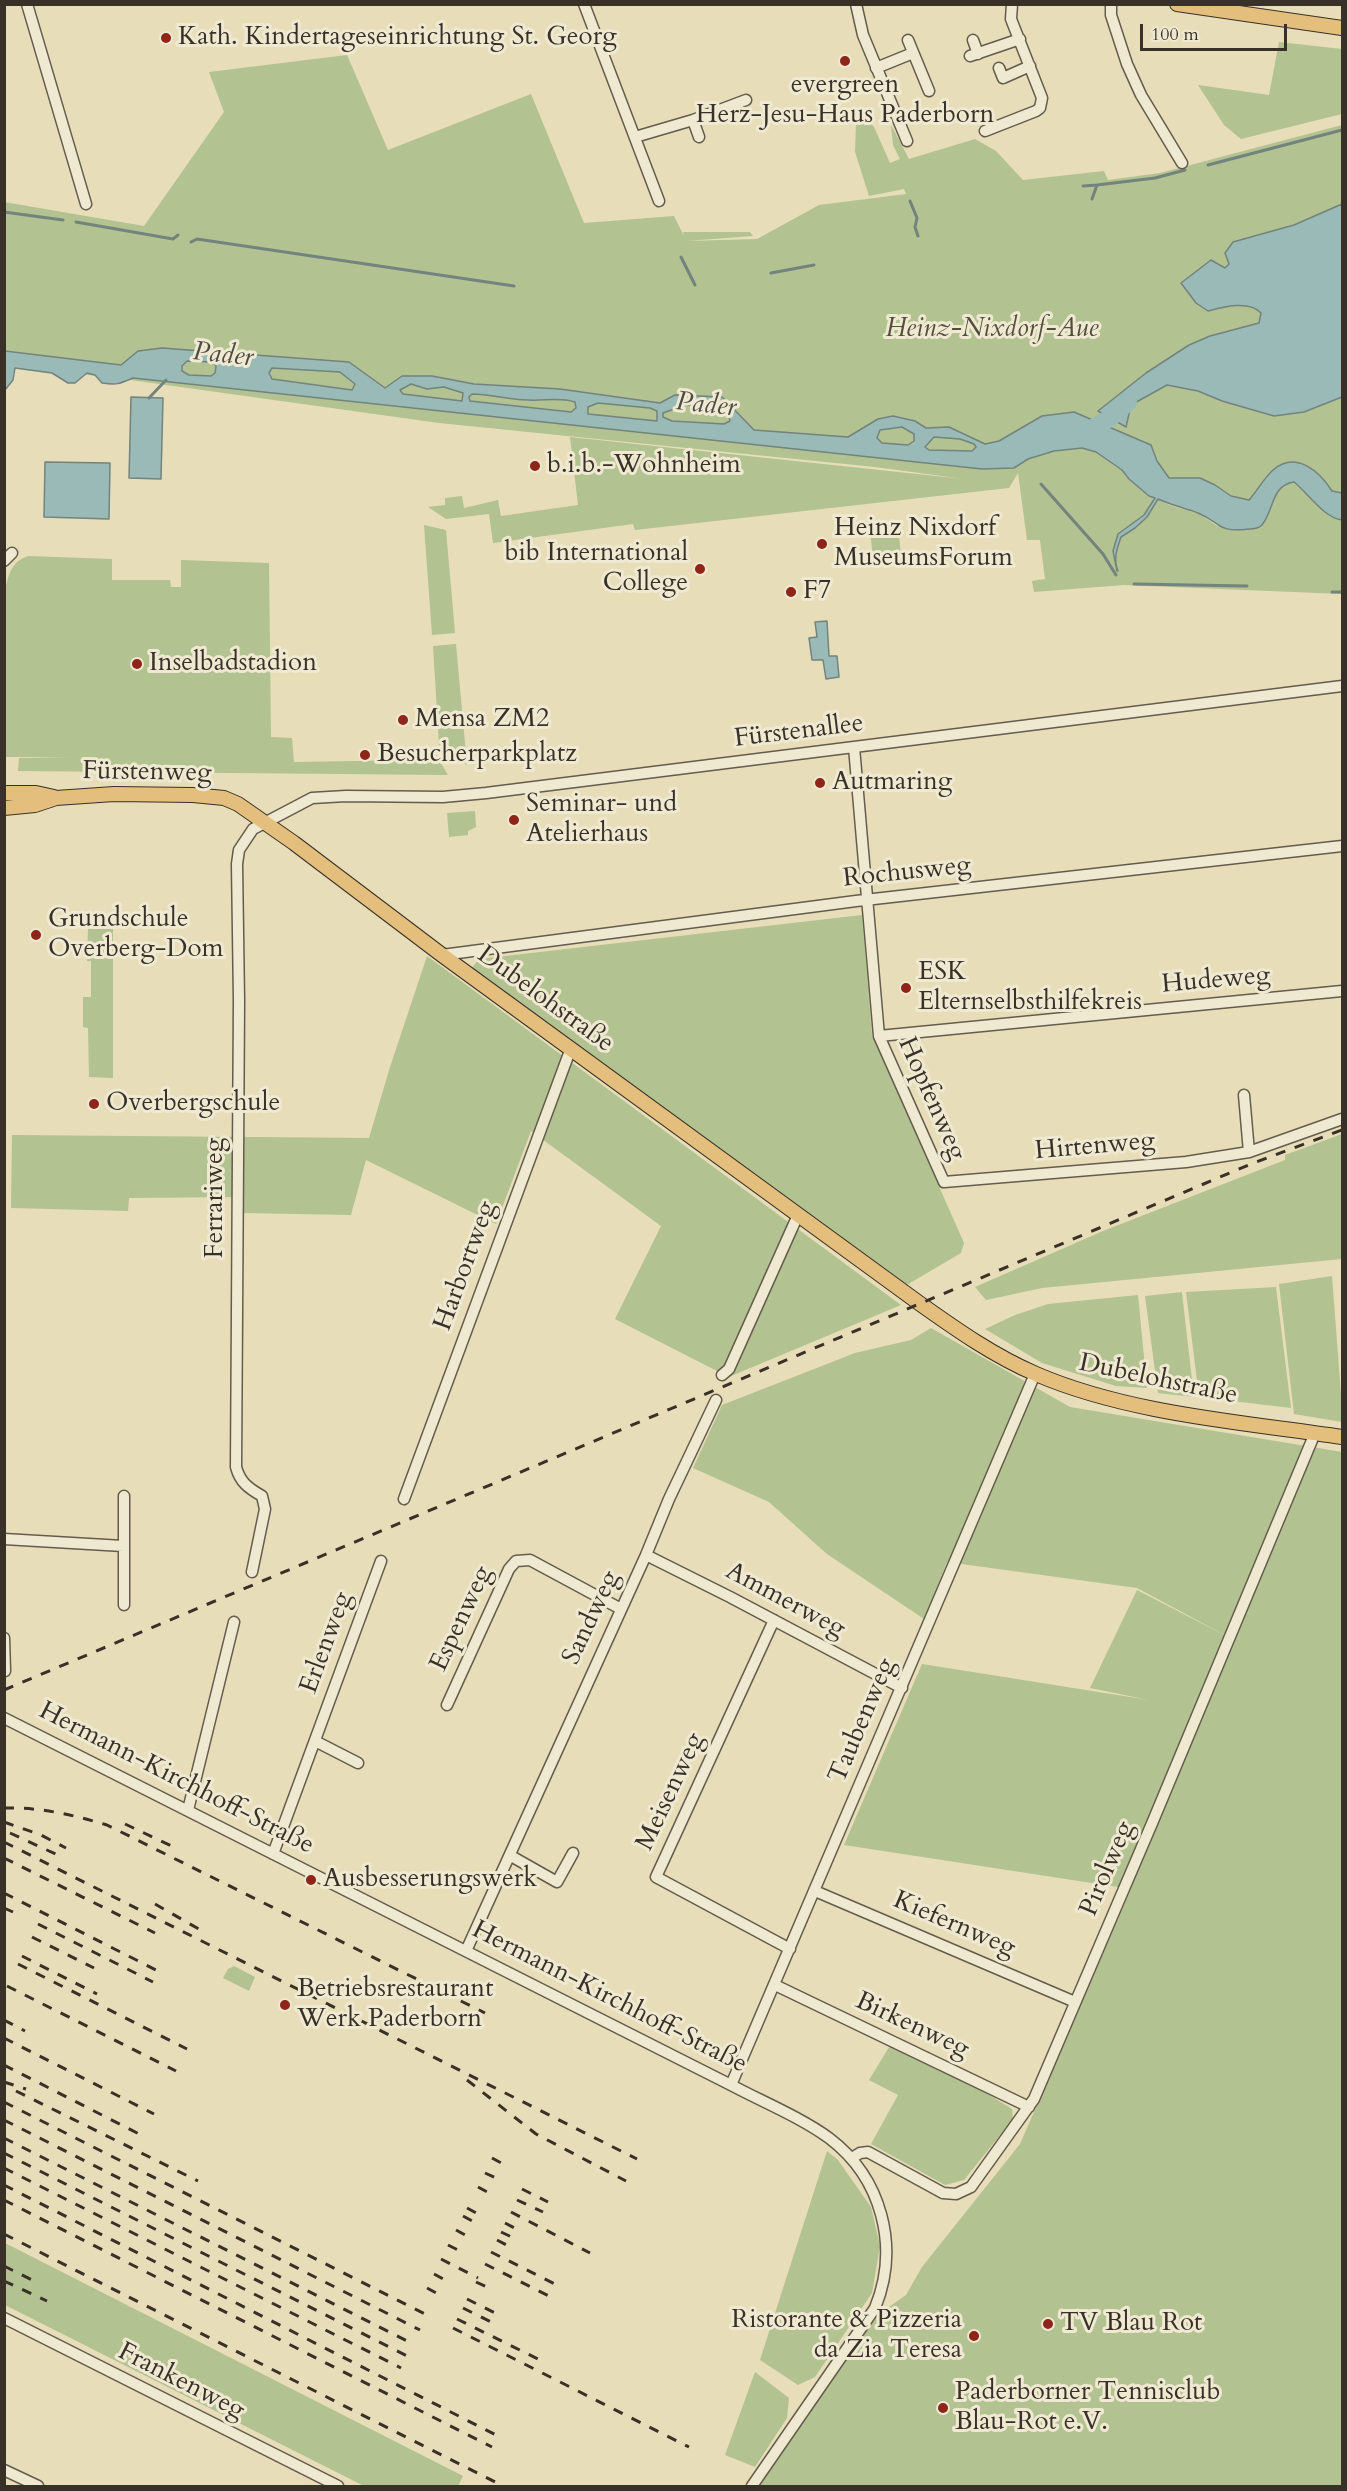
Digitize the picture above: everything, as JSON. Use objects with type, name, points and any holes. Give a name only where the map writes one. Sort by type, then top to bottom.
[{"type":"main road","points":[[1177,4],[1255,10],[1342,28]]},
{"type":"main road","name":"Fürstenweg","points":[[4,793],[36,794],[56,798]]},
{"type":"main road","name":"Fürstenweg","points":[[4,808],[35,805],[56,798],[114,794],[203,796],[224,798],[266,822]]},
{"type":"main road","name":"Dubelohstraße","points":[[266,822],[442,955],[990,1352],[1035,1374],[1109,1399],[1342,1437]]},
{"type":"street","points":[[27,4],[86,204]]},
{"type":"street","points":[[584,4],[659,201]]},
{"type":"street","points":[[856,4],[863,35],[907,141]]},
{"type":"street","points":[[985,131],[1040,108],[1042,98],[1011,19],[1012,4]]},
{"type":"street","points":[[1111,4],[1112,15],[1127,64],[1141,95],[1182,163]]},
{"type":"street","points":[[974,40],[974,55],[1020,39]]},
{"type":"street","points":[[908,40],[929,91]]},
{"type":"street","points":[[876,68],[913,52]]},
{"type":"street","points":[[999,68],[1003,78],[1030,66]]},
{"type":"street","points":[[635,137],[693,120],[746,99]]},
{"type":"street","points":[[693,120],[699,137]]},
{"type":"street","name":"Fürstenallee","points":[[266,822],[312,798],[443,797],[474,794],[1342,686]]},
{"type":"street","name":"Hopfenweg","points":[[855,747],[879,1036],[944,1182]]},
{"type":"street","name":"Ferrariweg","points":[[252,1572],[265,1509],[262,1496],[249,1489],[239,1478],[236,1467],[239,1001],[237,864],[243,842],[253,829],[266,822]]},
{"type":"street","name":"Rochusweg","points":[[442,955],[867,900],[1342,846]]},
{"type":"street","points":[[460,968],[477,951]]},
{"type":"street","name":"Hudeweg","points":[[879,1036],[1342,992]]},
{"type":"street","name":"Harbortweg","points":[[404,1499],[572,1048]]},
{"type":"street","points":[[1244,1095],[1249,1152]]},
{"type":"street","name":"Hirtenweg","points":[[944,1182],[1186,1162],[1249,1152],[1342,1119]]},
{"type":"street","points":[[722,1375],[729,1369],[798,1215]]},
{"type":"street","name":"Taubenweg","points":[[731,2085],[1035,1374]]},
{"type":"street","name":"Sandweg","points":[[466,1951],[511,1856],[669,1499],[716,1400]]},
{"type":"street","name":"Pirolweg","points":[[852,2158],[860,2152],[868,2152],[944,2193],[956,2194],[971,2187],[1029,2107],[1247,1599],[1315,1433]]},
{"type":"street","points":[[124,1496],[124,1605]]},
{"type":"street","points":[[4,1539],[123,1546]]},
{"type":"street","name":"Ammerweg","points":[[646,1555],[902,1688]]},
{"type":"street","name":"Espenweg","points":[[447,1705],[509,1569],[516,1561],[531,1560],[621,1609]]},
{"type":"street","name":"Erlenweg","points":[[273,1854],[381,1561]]},
{"type":"street","name":"Meisenweg","points":[[774,1620],[656,1877],[790,1949]]},
{"type":"street","points":[[188,1810],[234,1622]]},
{"type":"street","points":[[4,1638],[5,1671]]},
{"type":"street","name":"Hermann-Kirchhoff-Straße","points":[[4,1718],[731,2085],[828,2138],[852,2158],[879,2204],[887,2244],[881,2293],[875,2308],[752,2487]]},
{"type":"street","points":[[315,1741],[358,1763]]},
{"type":"street","points":[[511,1856],[557,1881],[573,1853]]},
{"type":"street","name":"Kiefernweg","points":[[814,1891],[1075,2001]]},
{"type":"street","name":"Birkenweg","points":[[775,1985],[1029,2107]]},
{"type":"street","name":"Frankenweg","points":[[4,2318],[322,2483],[338,2487]]},
{"type":"street","points":[[4,2470],[38,2487]]},
{"type":"green space","points":[[1279,42],[1342,49],[1342,114],[1241,139],[1224,125],[1198,85],[1269,95]]},
{"type":"green space","name":"Heinz-Nixdorf-Aue","points":[[347,55],[388,150],[531,94],[584,223],[674,216],[684,236],[683,232],[750,232],[753,236],[686,241],[757,239],[819,205],[906,194],[904,189],[869,196],[855,152],[856,124],[864,116],[874,127],[890,163],[900,159],[893,145],[891,125],[909,159],[975,139],[996,151],[1023,180],[1104,171],[1108,180],[1160,173],[1342,125],[1342,204],[1294,225],[1228,260],[1229,265],[1224,268],[1211,260],[1181,283],[1208,311],[1236,306],[1250,307],[1261,313],[1259,324],[1231,331],[1194,345],[1158,367],[1167,385],[1198,391],[1222,401],[1274,416],[1304,412],[1342,397],[1342,493],[1332,491],[1314,471],[1299,463],[1282,464],[1273,470],[1250,500],[1231,496],[1200,478],[1169,478],[1157,461],[1151,445],[1131,438],[1096,452],[1153,496],[1169,505],[1200,514],[1217,526],[1271,504],[1282,487],[1294,482],[1329,515],[1342,520],[1342,594],[1124,585],[1034,592],[1032,581],[1045,579],[1040,540],[1027,540],[1018,473],[1009,488],[635,530],[633,524],[493,543],[489,514],[446,519],[428,507],[445,505],[445,498],[462,496],[464,508],[498,500],[501,516],[578,505],[570,437],[964,479],[875,467],[439,423],[109,377],[5,367],[4,202],[144,226],[224,112],[209,72]]},
{"type":"green space","points":[[424,525],[446,530],[455,633],[432,635]]},
{"type":"green space","points":[[898,527],[901,555],[873,558],[870,530]]},
{"type":"green space","name":"Inselbadstadion","points":[[28,556],[112,559],[112,580],[170,580],[171,587],[181,587],[181,560],[269,563],[271,737],[292,738],[294,762],[421,760],[421,753],[435,753],[448,775],[18,771],[19,758],[72,757],[5,757],[5,590],[14,565]]},
{"type":"green space","points":[[456,644],[467,765],[455,750],[439,745],[433,646]]},
{"type":"green space","points":[[475,811],[476,827],[468,831],[468,835],[449,837],[447,813]]},
{"type":"green space","points":[[862,915],[872,1035],[964,1243],[961,1253],[905,1286],[471,969],[479,959]]},
{"type":"green space","points":[[88,929],[113,929],[113,1078],[89,1077],[88,1028],[83,1027],[83,997],[91,997],[91,961],[87,961]]},
{"type":"green space","points":[[427,956],[901,1305],[724,1379],[721,1373],[615,1319],[661,1226],[531,1131],[496,1224],[366,1160],[351,1215],[243,1213],[242,1197],[129,1198],[128,1211],[11,1208],[12,1135],[369,1138]]},
{"type":"green space","points":[[1342,1134],[1342,1259],[1042,1288],[986,1300],[975,1287],[1103,1231],[1285,1160],[1285,1155]]},
{"type":"green space","points":[[1332,1276],[1342,1422],[1294,1414],[1279,1284]]},
{"type":"green space","points":[[1276,1287],[1291,1408],[1199,1397],[1186,1292]]},
{"type":"green space","points":[[1182,1292],[1194,1397],[1158,1393],[1145,1296]]},
{"type":"green space","points":[[1138,1295],[1147,1388],[1116,1386],[1042,1363],[985,1329],[1015,1315],[1048,1304]]},
{"type":"green space","points":[[931,1328],[1070,1407],[1342,1452],[1342,2486],[756,2486],[879,2314],[906,2295],[922,2267],[1020,2144],[1131,1889],[844,1845],[922,1664],[1149,1700],[1090,1688],[1137,1590],[1232,1639],[1137,1588],[947,1562],[924,1619],[827,1554],[769,1502],[693,1468],[722,1405],[855,1353],[911,1340]]},
{"type":"green space","points":[[234,1966],[255,1977],[249,1991],[223,1978],[228,1969]]},
{"type":"green space","points":[[891,2044],[983,2091],[1012,2109],[1013,2119],[964,2180],[945,2185],[871,2144],[898,2095],[869,2080]]},
{"type":"green space","points":[[827,2151],[838,2160],[871,2207],[880,2246],[872,2293],[815,2377],[798,2385],[760,2360]]},
{"type":"green space","points":[[5,2243],[463,2476],[458,2486],[364,2486],[5,2305]]},
{"type":"green space","points":[[755,2372],[789,2398],[787,2418],[755,2467],[725,2455]]},
{"type":"water","points":[[1342,204],[1342,397],[1304,412],[1274,416],[1222,401],[1198,391],[1167,385],[1131,405],[1126,427],[1098,411],[1146,373],[1189,345],[1210,336],[1259,323],[1261,313],[1250,307],[1236,306],[1208,311],[1196,303],[1181,283],[1211,260],[1225,268],[1229,264],[1225,253],[1233,242],[1294,225]]},
{"type":"water","name":"Pader","points":[[162,348],[349,362],[385,388],[402,376],[432,376],[474,384],[560,389],[660,403],[675,395],[722,397],[754,430],[848,437],[878,419],[893,416],[915,421],[926,428],[949,427],[985,444],[999,441],[1042,416],[1074,412],[1151,445],[1157,461],[1169,478],[1200,478],[1231,496],[1249,500],[1270,473],[1282,464],[1290,462],[1307,466],[1321,477],[1332,491],[1342,493],[1342,520],[1329,515],[1294,482],[1281,488],[1262,525],[1252,529],[1231,530],[1198,513],[1158,499],[1147,517],[1121,537],[1116,554],[1117,571],[1113,551],[1118,534],[1144,515],[1155,498],[1149,496],[1122,470],[1096,452],[1082,448],[1054,451],[1028,459],[1014,468],[982,469],[133,378],[118,384],[107,384],[102,383],[95,375],[87,373],[75,383],[68,383],[52,373],[15,368],[13,380],[5,390],[5,351],[121,365],[138,351]],"holes":[[[187,361],[213,362],[216,366],[215,373],[211,376],[189,375],[182,371],[182,366]],[[272,368],[340,372],[355,384],[352,390],[272,379],[269,373]],[[411,384],[427,389],[444,387],[463,393],[462,401],[403,394],[400,390]],[[472,394],[521,400],[563,400],[575,402],[576,408],[571,412],[470,401],[469,397]],[[598,403],[650,408],[657,411],[657,421],[588,414],[588,407]],[[685,405],[718,406],[729,416],[730,421],[724,424],[672,421],[663,417],[663,413]],[[902,427],[914,434],[914,441],[908,445],[882,443],[877,438],[880,430]],[[934,437],[960,439],[976,447],[972,451],[929,450],[925,447]]]},
{"type":"water","points":[[131,397],[163,398],[161,479],[129,478]]},
{"type":"water","points":[[45,462],[110,463],[109,519],[44,517]]},
{"type":"water","points":[[827,621],[829,656],[837,656],[839,677],[826,679],[823,660],[812,660],[809,638],[817,637],[815,622]]},
{"type":"waterway","points":[[1208,165],[1342,130]]},
{"type":"waterway","points":[[1092,199],[1097,185],[1155,178],[1185,170]]},
{"type":"waterway","points":[[1083,186],[1097,185]]},
{"type":"waterway","points":[[910,201],[917,218],[915,227],[918,236]]},
{"type":"waterway","points":[[4,212],[63,220]]},
{"type":"waterway","points":[[76,222],[173,239],[178,235]]},
{"type":"waterway","points":[[191,242],[197,239],[514,286]]},
{"type":"waterway","points":[[681,257],[695,285]]},
{"type":"waterway","points":[[771,273],[814,265]]},
{"type":"waterway","points":[[149,398],[166,380]]},
{"type":"waterway","points":[[1083,434],[1110,418],[1128,402]]},
{"type":"waterway","points":[[1041,484],[1103,554],[1116,575]]},
{"type":"waterway","points":[[1134,584],[1247,586]]},
{"type":"waterway","points":[[1332,592],[1342,592]]},
{"type":"railway","points":[[4,1690],[1251,1164],[1342,1130]]},
{"type":"railway","points":[[4,1808],[57,1812],[107,1825],[485,2013]]},
{"type":"railway","points":[[4,1822],[41,1835],[66,1848]]},
{"type":"railway","points":[[125,1824],[176,1848]]},
{"type":"railway","points":[[10,1833],[62,1857]]},
{"type":"railway","points":[[4,1842],[637,2159]]},
{"type":"railway","points":[[4,1858],[155,1933]]},
{"type":"railway","points":[[4,1893],[158,1971]]},
{"type":"railway","points":[[155,1904],[204,1932]]},
{"type":"railway","points":[[4,1908],[13,1912]]},
{"type":"railway","points":[[38,1924],[153,1982]]},
{"type":"railway","points":[[32,1937],[94,1968]]},
{"type":"railway","points":[[22,1956],[97,1994]]},
{"type":"railway","points":[[18,1964],[187,2049]]},
{"type":"railway","points":[[7,1986],[176,2071]]},
{"type":"railway","points":[[4,2020],[25,2031]]},
{"type":"railway","points":[[4,2038],[154,2114]]},
{"type":"railway","points":[[4,2065],[143,2136]]},
{"type":"railway","points":[[467,2080],[536,2134],[626,2181]]},
{"type":"railway","points":[[4,2082],[26,2089]]},
{"type":"railway","points":[[16,2091],[198,2181]]},
{"type":"railway","points":[[4,2102],[427,2315]]},
{"type":"railway","points":[[4,2120],[420,2330]]},
{"type":"railway","points":[[4,2138],[413,2344]]},
{"type":"railway","points":[[4,2153],[407,2356]]},
{"type":"railway","points":[[492,2158],[503,2164]]},
{"type":"railway","points":[[4,2168],[401,2368]]},
{"type":"railway","points":[[485,2173],[496,2178]]},
{"type":"railway","points":[[4,2185],[498,2436]]},
{"type":"railway","points":[[478,2187],[489,2193]]},
{"type":"railway","points":[[522,2189],[548,2202]]},
{"type":"railway","points":[[4,2200],[492,2447]]},
{"type":"railway","points":[[517,2200],[543,2212]]},
{"type":"railway","points":[[467,2208],[478,2214]]},
{"type":"railway","points":[[511,2212],[590,2253]]},
{"type":"railway","points":[[463,2216],[474,2222]]},
{"type":"railway","points":[[505,2223],[522,2232]]},
{"type":"railway","points":[[456,2230],[467,2236]]},
{"type":"railway","points":[[501,2232],[518,2240]]},
{"type":"railway","points":[[4,2234],[503,2486]]},
{"type":"railway","points":[[497,2240],[514,2249]]},
{"type":"railway","points":[[448,2245],[460,2251]]},
{"type":"railway","points":[[491,2252],[559,2286]]},
{"type":"railway","points":[[441,2259],[478,2278]]},
{"type":"railway","points":[[485,2264],[553,2298]]},
{"type":"railway","points":[[4,2266],[32,2280]]},
{"type":"railway","points":[[434,2274],[445,2280]]},
{"type":"railway","points":[[4,2281],[47,2301]]},
{"type":"railway","points":[[476,2282],[491,2289]]},
{"type":"railway","points":[[427,2288],[438,2294]]},
{"type":"railway","points":[[467,2299],[497,2314]]},
{"type":"railway","points":[[463,2308],[493,2323]]},
{"type":"railway","points":[[457,2319],[542,2361]]},
{"type":"railway","points":[[453,2328],[689,2447]]},
{"type":"place","name":"Kath. Kindertageseinrichtung St. Georg","points":[[166,38]]},
{"type":"place","name":"evergreen Herz-Jesu-Haus Paderborn","points":[[845,61]]},
{"type":"place","name":"b.i.b.-Wohnheim","points":[[535,466]]},
{"type":"place","name":"Heinz Nixdorf MuseumsForum","points":[[822,544]]},
{"type":"place","name":"bib International College","points":[[700,569]]},
{"type":"place","name":"F7","points":[[791,592]]},
{"type":"place","name":"Inselbadstadion","points":[[137,664]]},
{"type":"place","name":"Mensa ZM2","points":[[403,720]]},
{"type":"place","name":"Besucherparkplatz","points":[[365,755]]},
{"type":"place","name":"Autmaring","points":[[820,783]]},
{"type":"place","name":"Seminar- und Atelierhaus","points":[[514,820]]},
{"type":"place","name":"Grundschule Overberg-Dom","points":[[36,935]]},
{"type":"place","name":"ESK Elternselbsthilfekreis","points":[[906,988]]},
{"type":"place","name":"Overbergschule","points":[[94,1104]]},
{"type":"place","name":"Ausbesserungswerk","points":[[311,1880]]},
{"type":"place","name":"Betriebsrestaurant Werk Paderborn","points":[[285,2005]]},
{"type":"place","name":"TV Blau Rot","points":[[1048,2324]]},
{"type":"place","name":"Ristorante & Pizzeria da Zia Teresa","points":[[974,2336]]},
{"type":"place","name":"Paderborner Tennisclub Blau-Rot e.V.","points":[[943,2408]]}]
